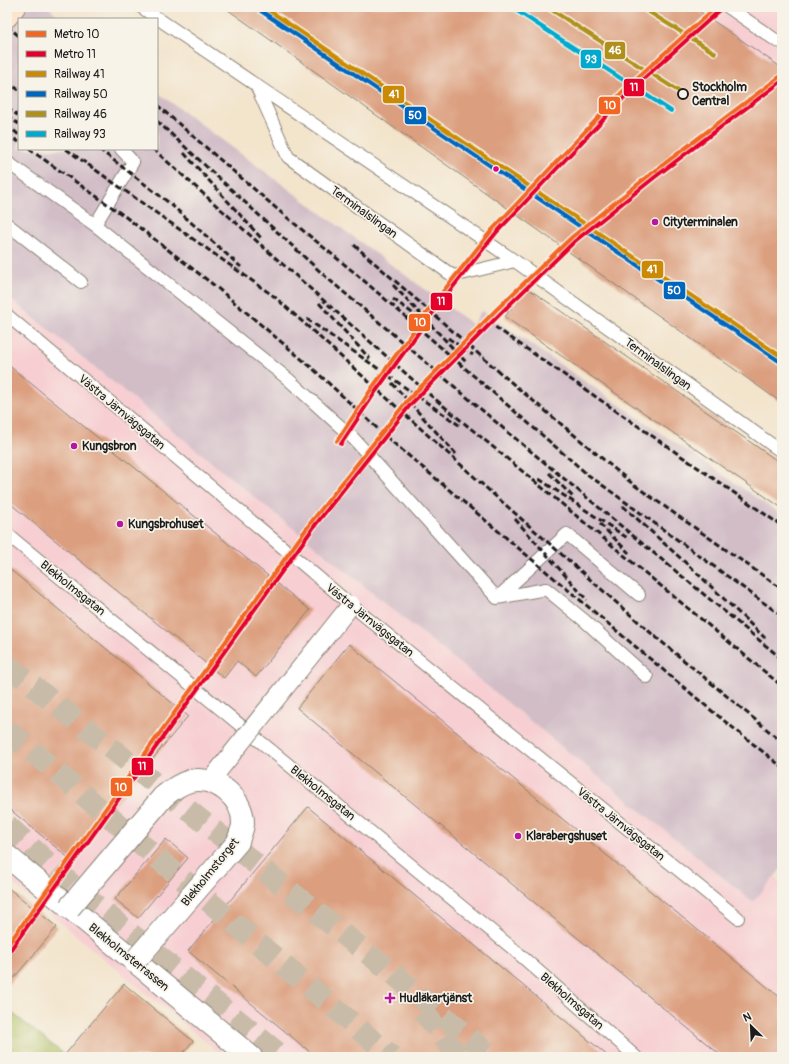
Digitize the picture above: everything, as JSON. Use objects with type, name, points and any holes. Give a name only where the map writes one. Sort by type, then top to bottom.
[{"type":"main road","points":[[7,16],[14,7]]},
{"type":"street","points":[[69,908],[163,797],[176,787],[190,781],[210,781],[351,605]]},
{"type":"street","name":"Blekholmstorget","points":[[134,962],[238,842],[244,825],[240,809],[233,797],[210,781]]},
{"type":"street","name":"Blekholmsterrassen","points":[[7,856],[251,1057]]},
{"type":"lane","name":"Terminalslingan","points":[[141,7],[157,18]]},
{"type":"lane","points":[[728,7],[777,41],[782,42]]},
{"type":"lane","name":"Terminalslingan","points":[[158,18],[515,261],[782,452]]},
{"type":"lane","name":"Terminalslingan","points":[[256,84],[288,157],[453,276],[515,261]]},
{"type":"lane","points":[[95,225],[133,162],[122,150]]},
{"type":"lane","points":[[7,162],[95,225],[288,379],[354,439],[497,598]]},
{"type":"lane","points":[[7,224],[81,282]]},
{"type":"lane","name":"Västra Järnvägsgatan","points":[[7,315],[351,605],[738,918]]},
{"type":"lane","name":"Blekholmsgatan","points":[[7,534],[511,947],[636,1057]]},
{"type":"lane","points":[[497,598],[567,534],[639,595]]},
{"type":"lane","points":[[497,598],[546,589],[585,621],[647,677]]},
{"type":"shaded area","points":[[7,7],[48,7],[61,18],[18,18],[18,150],[158,150],[158,93],[473,325],[481,311],[782,515],[782,868],[753,902],[7,296]]},
{"type":"shaded area","points":[[693,7],[782,7],[782,68]]},
{"type":"shaded area","points":[[7,296],[753,902],[774,877],[782,884],[782,1057],[224,1057],[7,879]]},
{"type":"green space","points":[[7,1009],[65,1055],[67,1057],[7,1057]]},
{"type":"building","name":"Cityterminalen","points":[[224,7],[693,7],[782,68],[782,403]]},
{"type":"building","points":[[526,287],[782,464],[782,508],[505,317]]},
{"type":"building","name":"Kungsbrohuset","points":[[7,364],[310,610],[256,677],[237,661],[224,678],[7,501]]},
{"type":"building","points":[[7,567],[188,716],[70,859],[7,807]]},
{"type":"building","name":"Klarabergshuset","points":[[349,644],[782,999],[782,1057],[723,1057],[297,708]]},
{"type":"building","points":[[308,807],[609,1057],[316,1057],[188,951]]},
{"type":"building","points":[[166,839],[188,858],[138,918],[115,899]]},
{"type":"building","points":[[7,887],[57,927],[7,986]]},
{"type":"building","points":[[124,984],[193,1041],[180,1057],[63,1057]]},
{"type":"tunnel","points":[[7,665],[396,976],[492,1057]]},
{"type":"tunnel","points":[[7,730],[392,1057]]},
{"type":"tunnel","points":[[7,825],[83,895],[283,1057]]},
{"type":"tunnel","points":[[423,1011],[459,1057]]},
{"type":"railway","points":[[7,26],[18,35]]},
{"type":"railway","points":[[7,82],[18,89]]},
{"type":"railway","points":[[158,106],[284,215],[355,273],[587,474],[782,616]]},
{"type":"railway","points":[[7,108],[18,115]]},
{"type":"railway","points":[[7,117],[18,123]]},
{"type":"railway","points":[[158,122],[326,277],[510,434],[782,659]]},
{"type":"railway","points":[[7,125],[18,134]]},
{"type":"railway","points":[[7,134],[18,141]]},
{"type":"railway","points":[[30,150],[123,215],[215,286],[311,367],[390,440],[712,711],[782,767]]},
{"type":"railway","points":[[67,150],[275,297],[492,493],[651,633],[782,742]]},
{"type":"railway","points":[[100,150],[168,202],[241,267]]},
{"type":"railway","points":[[154,150],[429,394],[782,686]]},
{"type":"railway","points":[[184,153],[262,239]]},
{"type":"railway","points":[[354,245],[512,383],[634,485],[782,589]]},
{"type":"railway","points":[[393,285],[466,362]]},
{"type":"railway","points":[[393,299],[415,315]]},
{"type":"railway","points":[[319,303],[370,359]]},
{"type":"railway","points":[[307,319],[459,425]]},
{"type":"railway","points":[[488,322],[782,526]]},
{"type":"railway","points":[[448,338],[473,355]]},
{"type":"railway","points":[[392,383],[456,454]]},
{"type":"railway","points":[[549,473],[573,497]]},
{"type":"railway","points":[[539,479],[629,539]]},
{"type":"railway","points":[[623,506],[699,575],[765,638]]},
{"type":"railway","points":[[515,519],[587,600]]},
{"type":"railway","points":[[600,524],[629,553]]},
{"type":"metro line","name":"10","points":[[337,441],[372,388],[433,304],[492,230],[628,86],[716,7]]},
{"type":"metro line","name":"11","points":[[341,444],[376,391],[437,307],[496,233],[631,90],[719,11]]},
{"type":"metro line","name":"10","points":[[7,946],[312,521],[407,401],[496,310],[572,237],[652,173],[782,75]]},
{"type":"metro line","name":"11","points":[[11,949],[316,524],[411,404],[575,241],[655,177],[782,81]]},
{"type":"rail line","name":"41","points":[[264,7],[782,357]]},
{"type":"rail line","name":"93","points":[[511,7],[671,111]]},
{"type":"rail line","name":"46","points":[[547,7],[683,94]]},
{"type":"rail line","name":"46","points":[[641,7],[715,53]]},
{"type":"rail line","name":"50","points":[[261,11],[779,361]]},
{"type":"place","name":"Stockholm Central","points":[[683,94]]},
{"type":"place","name":"Cityterminalen","points":[[655,222]]},
{"type":"place","name":"Kungsbron","points":[[74,446]]},
{"type":"place","name":"Kungsbrohuset","points":[[120,524]]},
{"type":"place","name":"Klarabergshuset","points":[[518,836]]},
{"type":"place","name":"Hudläkartjänst","points":[[390,998]]}]
